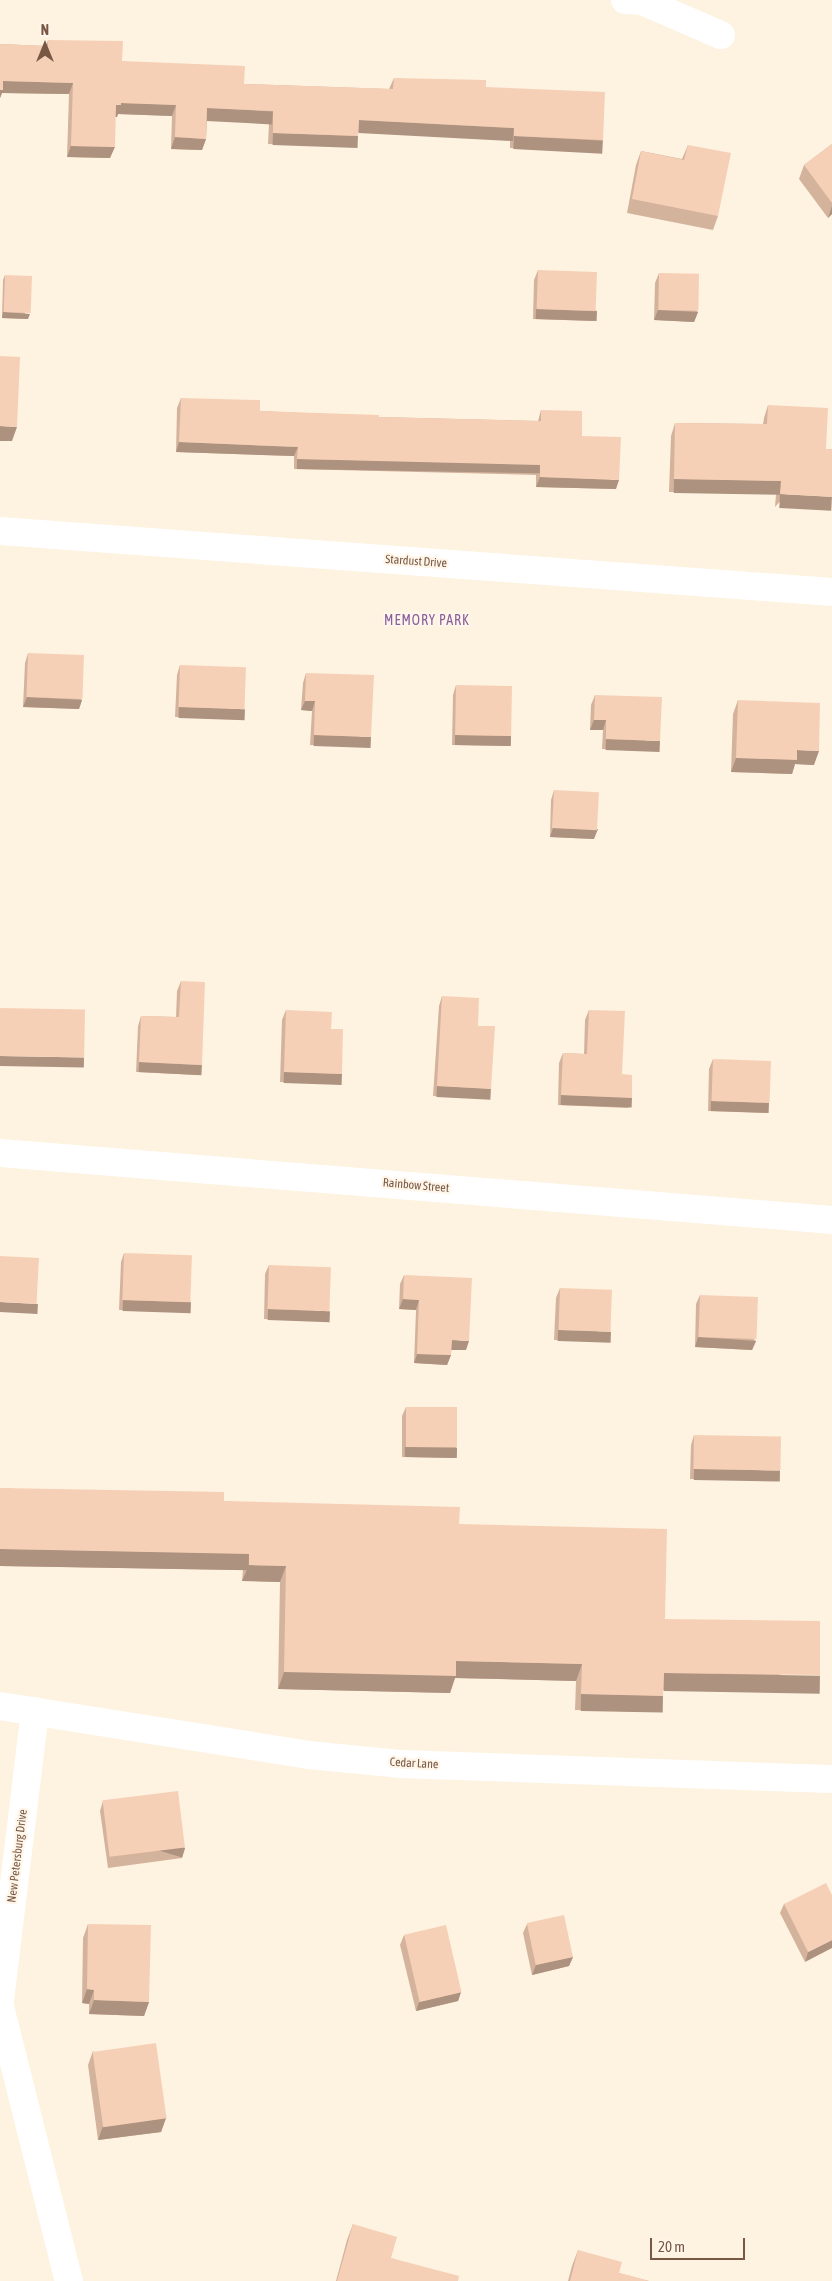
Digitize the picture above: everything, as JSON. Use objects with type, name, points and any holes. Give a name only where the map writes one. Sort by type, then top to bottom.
[{"type":"street","points":[[625,0],[642,1],[721,35]]},
{"type":"street","name":"Stardust Drive","points":[[0,531],[832,592]]},
{"type":"street","name":"Rainbow Street","points":[[0,1152],[832,1220]]},
{"type":"street","name":"Cedar Lane","points":[[0,1706],[309,1755],[400,1764],[832,1779]]},
{"type":"street","name":"New Petersburg Drive","points":[[0,2000],[35,1711]]},
{"type":"street","points":[[0,2007],[69,2281]]},
{"type":"building","points":[[48,40],[123,41],[122,61],[245,66],[244,84],[393,89],[394,78],[486,80],[486,87],[605,92],[603,140],[514,136],[514,128],[359,120],[358,136],[273,133],[273,111],[207,108],[206,139],[175,137],[176,105],[121,103],[121,105],[116,105],[115,147],[71,146],[73,83],[3,81],[3,90],[0,90],[0,44],[48,46]]},
{"type":"building","points":[[832,144],[832,203],[804,165]]},
{"type":"building","points":[[688,145],[731,153],[718,216],[632,199],[641,151],[684,160]]},
{"type":"building","points":[[538,270],[597,272],[596,311],[537,309]]},
{"type":"building","points":[[659,273],[699,274],[698,311],[658,310]]},
{"type":"building","points":[[5,275],[32,276],[31,313],[4,312]]},
{"type":"building","points":[[0,356],[20,357],[17,427],[0,426]]},
{"type":"building","points":[[181,398],[260,400],[260,411],[379,415],[379,417],[541,421],[541,410],[582,411],[582,436],[621,437],[619,480],[540,477],[540,465],[297,459],[298,447],[179,442]]},
{"type":"building","points":[[768,405],[828,408],[826,449],[832,449],[832,497],[780,494],[781,481],[674,479],[675,423],[767,424]]},
{"type":"building","points":[[28,653],[84,655],[82,699],[26,697]]},
{"type":"building","points":[[180,665],[246,667],[244,709],[179,707]]},
{"type":"building","points":[[306,673],[374,675],[371,737],[314,735],[315,701],[305,701]]},
{"type":"building","points":[[456,685],[512,686],[511,736],[455,735]]},
{"type":"building","points":[[595,695],[662,697],[660,741],[606,739],[606,720],[594,720]]},
{"type":"building","points":[[738,700],[820,703],[819,751],[797,750],[797,760],[736,758]]},
{"type":"building","points":[[554,790],[599,792],[597,830],[552,828]]},
{"type":"building","points":[[181,981],[205,982],[202,1065],[139,1062],[141,1016],[179,1017]]},
{"type":"building","points":[[442,996],[479,998],[478,1026],[495,1026],[491,1089],[437,1086]]},
{"type":"building","points":[[0,1008],[85,1009],[84,1057],[0,1056]]},
{"type":"building","points":[[286,1010],[332,1012],[331,1029],[343,1029],[342,1074],[284,1072]]},
{"type":"building","points":[[589,1010],[625,1011],[622,1074],[632,1075],[632,1098],[561,1095],[563,1053],[587,1054]]},
{"type":"building","points":[[713,1059],[771,1061],[769,1103],[712,1101]]},
{"type":"building","points":[[124,1253],[192,1255],[190,1302],[122,1300]]},
{"type":"building","points":[[0,1256],[39,1258],[37,1304],[0,1302]]},
{"type":"building","points":[[269,1265],[331,1267],[329,1311],[267,1309]]},
{"type":"building","points":[[404,1275],[472,1278],[469,1341],[452,1340],[451,1355],[417,1354],[419,1300],[403,1299]]},
{"type":"building","points":[[560,1288],[612,1290],[611,1332],[559,1330]]},
{"type":"building","points":[[700,1295],[758,1297],[756,1339],[699,1337]]},
{"type":"building","points":[[406,1407],[457,1407],[457,1447],[406,1447]]},
{"type":"building","points":[[694,1435],[781,1437],[780,1471],[693,1469]]},
{"type":"building","points":[[0,1488],[224,1492],[224,1501],[460,1507],[459,1524],[667,1529],[665,1619],[820,1621],[820,1675],[664,1673],[663,1696],[581,1694],[582,1664],[456,1661],[456,1676],[284,1672],[286,1566],[249,1565],[249,1554],[0,1549]]},
{"type":"building","points":[[178,1791],[185,1848],[110,1857],[103,1800]]},
{"type":"building","points":[[826,1883],[832,1895],[832,1940],[808,1952],[784,1904]]},
{"type":"building","points":[[564,1915],[573,1957],[536,1965],[527,1923]]},
{"type":"building","points":[[88,1924],[151,1925],[149,2002],[94,2000],[94,1990],[87,1989]]},
{"type":"building","points":[[446,1925],[462,1992],[420,2002],[404,1935]]},
{"type":"building","points":[[156,2043],[167,2118],[103,2127],[93,2052]]},
{"type":"building","points":[[353,2224],[397,2237],[391,2258],[459,2276],[458,2281],[337,2281]]},
{"type":"building","points":[[578,2250],[622,2262],[619,2273],[649,2281],[570,2281]]},
{"type":"district","name":"MEMORY PARK","points":[[427,620]]}]
